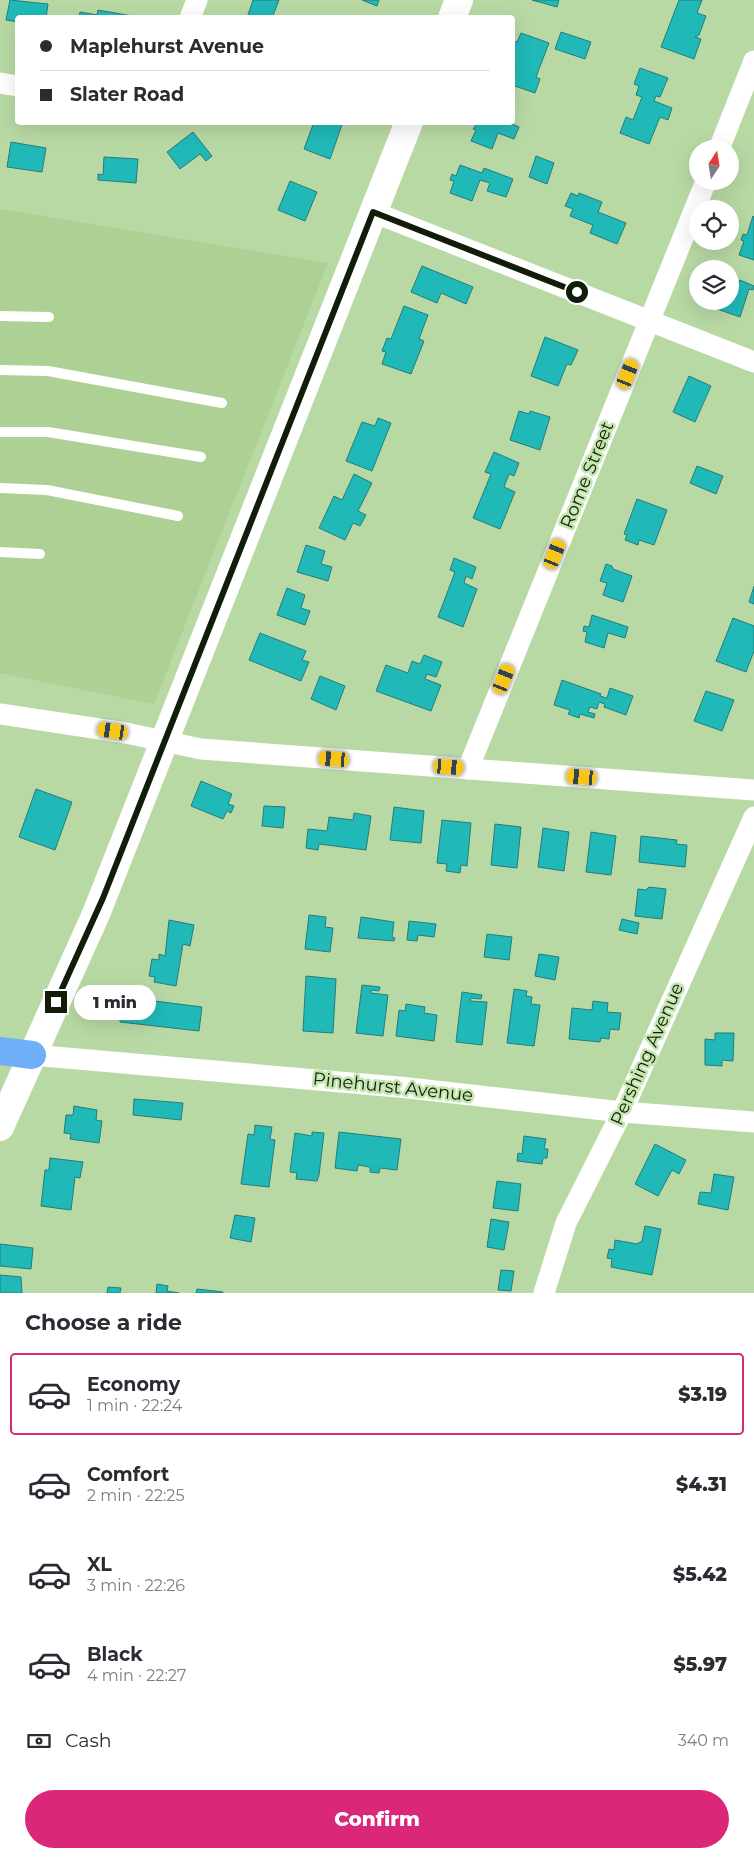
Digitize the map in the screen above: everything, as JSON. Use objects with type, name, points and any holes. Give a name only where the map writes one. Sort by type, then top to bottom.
[{"type":"highway","points":[[0,1051],[32,1055]]},
{"type":"main road","points":[[453,15],[459,0]]},
{"type":"main road","points":[[0,1127],[96,914],[409,125]]},
{"type":"street","points":[[191,15],[197,0]]},
{"type":"street","points":[[723,140],[754,61]]},
{"type":"street","points":[[0,83],[15,86]]},
{"type":"street","name":"Rome Street","points":[[468,769],[702,190]]},
{"type":"street","points":[[373,212],[754,362]]},
{"type":"street","points":[[0,714],[126,733],[201,749],[754,790]]},
{"type":"street","name":"Pershing Avenue","points":[[544,1293],[566,1223],[622,1112],[754,817]]},
{"type":"street","name":"Pinehurst Avenue","points":[[32,1055],[409,1088],[622,1112],[754,1122]]},
{"type":"lane","points":[[0,316],[49,317]]},
{"type":"lane","points":[[0,370],[48,371],[222,403]]},
{"type":"lane","points":[[0,432],[48,432],[201,457]]},
{"type":"lane","points":[[0,488],[47,490],[178,516]]},
{"type":"lane","points":[[0,552],[40,554]]},
{"type":"shaded area","points":[[0,209],[328,263],[154,704],[0,673]]},
{"type":"building","points":[[10,0],[48,4],[46,15],[15,15],[15,22],[6,20]]},
{"type":"building","points":[[253,0],[279,0],[273,15],[248,15]]},
{"type":"building","points":[[362,0],[379,0],[377,6]]},
{"type":"building","points":[[532,0],[559,0],[557,7]]},
{"type":"building","points":[[679,0],[702,0],[697,13],[706,16],[699,35],[695,37],[701,39],[694,59],[661,47]]},
{"type":"building","points":[[98,10],[126,15],[97,15]]},
{"type":"building","points":[[80,12],[97,15],[80,15]]},
{"type":"building","points":[[561,32],[591,42],[585,59],[555,49]]},
{"type":"building","points":[[521,33],[549,43],[536,77],[540,79],[535,93],[515,86],[515,42],[517,42]]},
{"type":"building","points":[[640,68],[668,78],[660,97],[656,96],[654,101],[672,108],[668,120],[660,117],[649,144],[620,133],[626,117],[633,120],[642,97],[636,95],[639,86],[634,84]]},
{"type":"building","points":[[313,125],[342,125],[330,159],[304,149]]},
{"type":"building","points":[[476,125],[514,125],[519,127],[514,139],[498,133],[492,149],[471,141],[476,130],[473,129]]},
{"type":"building","points":[[193,132],[212,156],[206,161],[200,154],[180,169],[167,152]]},
{"type":"building","points":[[11,142],[46,148],[42,172],[7,167]]},
{"type":"building","points":[[536,156],[554,163],[547,184],[529,177]]},
{"type":"building","points":[[104,157],[138,159],[136,183],[98,180],[98,174],[103,175]]},
{"type":"building","points":[[460,165],[482,173],[484,168],[513,179],[506,197],[487,191],[490,183],[480,180],[472,201],[450,193],[454,181],[450,180],[452,174],[456,176]]},
{"type":"building","points":[[290,181],[317,192],[305,221],[278,210]]},
{"type":"building","points":[[571,193],[578,196],[579,193],[602,202],[598,212],[626,223],[617,244],[590,233],[593,225],[570,216],[573,209],[565,206]]},
{"type":"building","points":[[753,216],[754,260],[739,255],[744,241],[741,240],[743,234],[747,235]]},
{"type":"building","points":[[422,266],[473,287],[466,304],[441,293],[437,303],[411,292]]},
{"type":"building","points":[[740,280],[754,286],[753,290],[749,289],[740,317],[720,310],[739,310]]},
{"type":"building","points":[[404,306],[428,315],[419,339],[424,341],[411,374],[382,364],[386,352],[382,351],[387,338],[391,339]]},
{"type":"building","points":[[545,337],[578,350],[571,365],[567,364],[558,386],[531,376]]},
{"type":"building","points":[[689,376],[711,386],[695,422],[673,412]]},
{"type":"building","points":[[519,411],[529,414],[530,411],[550,417],[540,450],[510,440]]},
{"type":"building","points":[[378,418],[391,423],[372,471],[346,461],[362,422],[375,426]]},
{"type":"building","points":[[494,452],[519,463],[514,476],[509,474],[504,487],[515,492],[500,529],[473,518],[491,474],[485,472]]},
{"type":"building","points":[[697,466],[723,476],[716,494],[690,483]]},
{"type":"building","points":[[354,474],[372,483],[358,511],[366,515],[360,526],[353,523],[345,540],[319,528],[334,496],[342,500]]},
{"type":"building","points":[[637,499],[667,510],[654,545],[639,540],[638,545],[625,540],[627,535],[624,534]]},
{"type":"building","points":[[306,545],[325,551],[321,564],[332,567],[328,581],[297,572]]},
{"type":"building","points":[[454,558],[476,567],[472,579],[466,576],[464,583],[477,589],[463,627],[438,617],[455,572],[450,570]]},
{"type":"building","points":[[606,564],[612,566],[613,569],[632,576],[623,602],[603,595],[607,583],[600,581]]},
{"type":"building","points":[[754,586],[754,604],[749,602]]},
{"type":"building","points":[[287,588],[305,595],[301,608],[310,611],[305,625],[277,615]]},
{"type":"building","points":[[592,615],[628,627],[625,638],[608,633],[604,648],[585,642],[587,632],[583,631],[584,626],[589,627]]},
{"type":"building","points":[[733,618],[754,626],[754,651],[746,672],[716,661]]},
{"type":"building","points":[[260,633],[306,651],[302,660],[309,662],[301,681],[249,660]]},
{"type":"building","points":[[424,655],[442,662],[436,677],[427,674],[425,679],[441,685],[431,711],[376,691],[386,665],[408,673],[412,661],[420,664]]},
{"type":"building","points":[[320,676],[345,686],[336,710],[311,699]]},
{"type":"building","points":[[562,680],[607,698],[610,688],[633,696],[626,715],[604,707],[605,704],[599,702],[597,709],[590,707],[588,712],[595,714],[594,718],[580,714],[579,718],[568,714],[570,710],[554,705]]},
{"type":"building","points":[[706,691],[734,700],[722,731],[694,721]]},
{"type":"building","points":[[201,781],[232,794],[228,804],[234,806],[231,813],[227,811],[223,819],[191,806]]},
{"type":"building","points":[[36,789],[72,802],[55,850],[19,837]]},
{"type":"building","points":[[264,806],[285,807],[283,828],[262,826]]},
{"type":"building","points":[[394,807],[424,811],[421,843],[390,840]]},
{"type":"building","points":[[354,813],[371,816],[366,850],[319,844],[318,850],[306,848],[308,829],[327,831],[329,817],[353,820]]},
{"type":"building","points":[[442,820],[471,823],[467,866],[461,865],[460,873],[446,871],[447,864],[437,863]]},
{"type":"building","points":[[495,824],[521,827],[517,868],[491,865]]},
{"type":"building","points":[[543,828],[569,832],[564,871],[538,867]]},
{"type":"building","points":[[591,832],[616,836],[611,875],[586,872]]},
{"type":"building","points":[[641,836],[677,840],[676,844],[687,845],[685,867],[639,862]]},
{"type":"building","points":[[649,887],[666,889],[662,919],[635,916],[638,889],[646,890]]},
{"type":"building","points":[[309,915],[326,917],[325,927],[333,928],[330,952],[305,949]]},
{"type":"building","points":[[361,917],[394,922],[392,937],[395,938],[394,941],[358,938]]},
{"type":"building","points":[[622,919],[639,923],[637,934],[619,930]]},
{"type":"building","points":[[169,920],[194,925],[190,946],[183,944],[176,986],[154,982],[155,977],[149,976],[152,959],[159,960],[159,954],[165,956]]},
{"type":"building","points":[[409,921],[436,924],[434,937],[418,935],[417,941],[407,940]]},
{"type":"building","points":[[487,934],[512,937],[509,960],[484,957]]},
{"type":"building","points":[[539,954],[559,957],[555,980],[535,976]]},
{"type":"building","points":[[306,976],[336,979],[333,1033],[303,1031]]},
{"type":"building","points":[[362,985],[380,987],[379,991],[371,990],[371,993],[388,995],[383,1036],[356,1033]]},
{"type":"building","points":[[514,989],[527,991],[526,996],[532,997],[531,1004],[540,1005],[534,1046],[507,1043]]},
{"type":"building","points":[[462,992],[482,995],[481,999],[471,998],[470,1001],[487,1002],[482,1045],[456,1042]]},
{"type":"building","points":[[123,997],[202,1007],[199,1031],[120,1022]]},
{"type":"building","points":[[593,1001],[608,1003],[607,1012],[621,1013],[619,1030],[610,1029],[609,1039],[601,1038],[600,1042],[569,1039],[572,1008],[592,1010]]},
{"type":"building","points":[[406,1004],[425,1007],[424,1013],[437,1015],[434,1041],[396,1036],[399,1010],[405,1011]]},
{"type":"building","points":[[715,1033],[734,1033],[733,1061],[722,1060],[722,1066],[705,1065],[705,1039],[715,1040]]},
{"type":"building","points":[[134,1099],[183,1103],[181,1120],[133,1115]]},
{"type":"building","points":[[74,1106],[97,1110],[96,1120],[102,1121],[99,1143],[70,1139],[71,1134],[64,1133],[66,1115],[73,1115]]},
{"type":"building","points":[[255,1125],[272,1127],[270,1139],[275,1140],[269,1187],[241,1184],[248,1134],[254,1135]]},
{"type":"building","points":[[312,1132],[324,1133],[317,1181],[296,1179],[297,1173],[290,1172],[295,1133],[312,1136]]},
{"type":"building","points":[[339,1132],[401,1139],[397,1170],[380,1168],[379,1173],[370,1172],[370,1167],[358,1165],[357,1171],[335,1168]]},
{"type":"building","points":[[524,1136],[546,1139],[544,1149],[548,1149],[547,1158],[543,1158],[542,1164],[517,1161],[518,1153],[522,1154]]},
{"type":"building","points":[[655,1144],[686,1160],[679,1174],[672,1170],[658,1196],[635,1184]]},
{"type":"building","points":[[50,1158],[83,1162],[80,1178],[75,1177],[71,1210],[41,1206],[45,1170],[49,1170]]},
{"type":"building","points":[[714,1174],[734,1177],[728,1210],[698,1204],[700,1192],[711,1193]]},
{"type":"building","points":[[497,1181],[521,1184],[518,1211],[493,1208]]},
{"type":"building","points":[[235,1215],[255,1218],[251,1242],[230,1238]]},
{"type":"building","points":[[491,1219],[509,1222],[504,1250],[487,1247]]},
{"type":"building","points":[[645,1226],[661,1229],[652,1275],[611,1267],[612,1259],[607,1258],[609,1249],[614,1250],[615,1240],[637,1244],[642,1241]]},
{"type":"building","points":[[0,1244],[33,1248],[31,1269],[0,1266]]},
{"type":"building","points":[[501,1270],[514,1271],[511,1291],[498,1290]]},
{"type":"building","points":[[0,1275],[21,1277],[22,1293],[0,1293]]},
{"type":"building","points":[[157,1284],[168,1286],[167,1291],[179,1293],[156,1293]]},
{"type":"building","points":[[108,1287],[121,1288],[120,1293],[107,1293]]},
{"type":"building","points":[[197,1289],[223,1292],[223,1293],[196,1293]]},
{"type":"route","points":[[56,1002],[103,898],[373,212],[577,292]]}]
